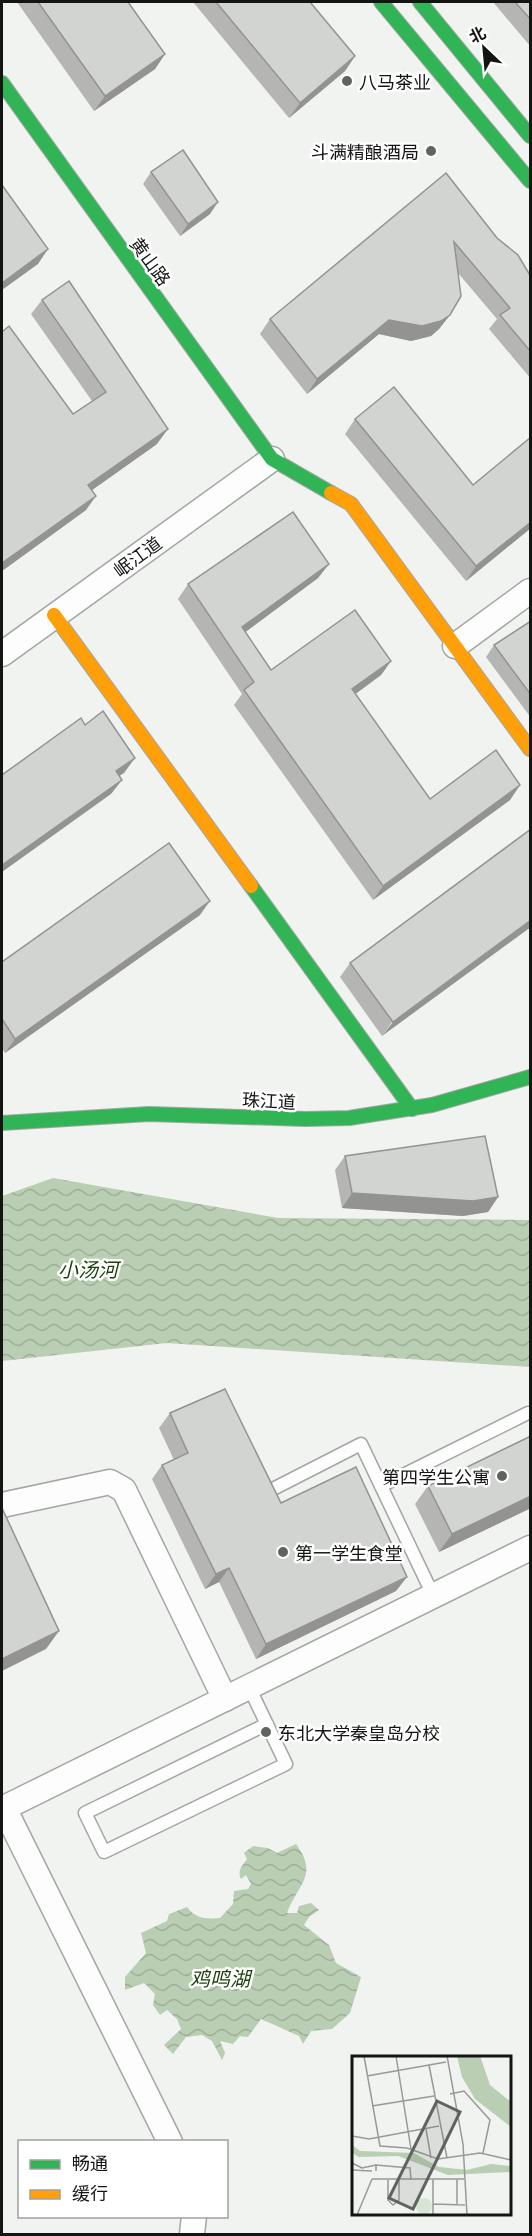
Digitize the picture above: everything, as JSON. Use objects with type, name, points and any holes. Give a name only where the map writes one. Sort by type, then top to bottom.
[{"type":"street","points":[[381,2],[531,181]]},
{"type":"street","points":[[420,2],[531,136]]},
{"type":"street","name":"黄山路","points":[[2,83],[272,459]]},
{"type":"street","points":[[272,459],[351,504],[531,749]]},
{"type":"street","name":"岷江道","points":[[2,654],[272,459]]},
{"type":"street","points":[[455,646],[531,591]]},
{"type":"street","points":[[54,615],[412,1109]]},
{"type":"street","name":"珠江道","points":[[2,1123],[137,1114],[197,1114],[292,1120],[370,1116],[489,1091],[531,1077]]},
{"type":"street","points":[[2,1505],[110,1482],[124,1490],[225,1699]]},
{"type":"street","points":[[169,2140],[3,1808],[531,1548]]},
{"type":"street","points":[[192,2235],[194,2218]]},
{"type":"lane","points":[[381,1486],[528,1413]]},
{"type":"lane","points":[[269,1491],[361,1444],[434,1595]]},
{"type":"lane","points":[[249,1687],[286,1764],[104,1852],[85,1813],[267,1725]]},
{"type":"water","name":"小汤河","points":[[53,1178],[278,1218],[530,1220],[530,1367],[167,1343],[2,1361],[2,1196]]},
{"type":"water","name":"鸡鸣湖","points":[[296,1844],[303,1855],[306,1872],[287,1913],[297,1913],[299,1906],[311,1903],[319,1910],[309,1917],[304,1925],[329,1945],[336,1963],[361,1977],[350,2013],[332,2029],[311,2031],[303,2044],[299,2036],[261,2019],[248,2037],[240,2036],[233,2044],[220,2041],[225,2053],[222,2060],[212,2041],[202,2035],[186,2037],[173,2054],[164,2045],[181,2029],[177,2019],[167,2010],[160,2015],[153,2005],[155,1994],[144,1983],[125,1990],[125,1977],[146,1953],[141,1933],[167,1921],[169,1914],[187,1907],[194,1914],[202,1917],[220,1918],[233,1904],[234,1891],[248,1889],[251,1884],[246,1875],[241,1879],[240,1876],[247,1859],[244,1853],[253,1846],[268,1848],[277,1853]]},
{"type":"building","points":[[38,2],[128,2],[165,54],[105,96]]},
{"type":"building","points":[[216,2],[310,2],[355,56],[300,103]]},
{"type":"building","points":[[515,2],[531,2],[531,20]]},
{"type":"building","points":[[183,150],[218,202],[188,224],[151,172]]},
{"type":"building","points":[[446,173],[497,238],[518,255],[531,277],[531,352],[500,315],[510,308],[454,242],[461,296],[450,315],[441,321],[422,326],[389,320],[317,379],[270,319]]},
{"type":"building","points":[[2,185],[48,249],[2,283]]},
{"type":"building","points":[[69,281],[168,429],[88,485],[96,496],[2,563],[2,332],[9,326],[73,414],[106,392],[42,300]]},
{"type":"building","points":[[394,387],[473,485],[531,437],[531,522],[476,566],[355,419]]},
{"type":"building","points":[[293,512],[329,564],[242,627],[271,670],[355,610],[391,661],[352,689],[430,799],[496,750],[520,785],[383,886],[244,690],[254,682],[188,584]]},
{"type":"building","points":[[531,621],[531,695],[494,645]]},
{"type":"building","points":[[103,711],[135,758],[116,771],[122,780],[2,865],[2,775],[81,718],[85,725]]},
{"type":"building","points":[[531,829],[531,920],[393,1022],[350,963]]},
{"type":"building","points":[[169,843],[210,901],[15,1039],[2,1019],[2,962]]},
{"type":"building","points":[[485,1136],[498,1197],[473,1201],[352,1193],[345,1156]]},
{"type":"building","name":"第一学生食堂","points":[[225,1389],[281,1503],[356,1467],[407,1577],[266,1644],[229,1568],[216,1574],[162,1465],[188,1453],[170,1413]]},
{"type":"building","name":"第四学生公寓","points":[[531,1436],[531,1496],[452,1534],[428,1486]]},
{"type":"building","points":[[2,1508],[59,1631],[2,1659]]},
{"type":"traffic: fast","points":[[381,2],[530,181]]},
{"type":"traffic: fast","points":[[420,2],[530,136]]},
{"type":"traffic: fast","points":[[2,83],[272,459],[331,493]]},
{"type":"traffic: fast","points":[[251,886],[412,1109]]},
{"type":"traffic: fast","points":[[2,1123],[149,1114],[306,1119],[349,1118],[432,1105],[530,1077]]},
{"type":"traffic: slow","points":[[331,493],[351,504],[530,749]]},
{"type":"traffic: slow","points":[[54,615],[251,886]]},
{"type":"place","name":"八马茶业","points":[[347,81]]},
{"type":"place","name":"斗满精酿酒局","points":[[431,151]]},
{"type":"place","name":"第四学生公寓","points":[[502,1476]]},
{"type":"place","name":"第一学生食堂","points":[[283,1552]]},
{"type":"place","name":"东北大学秦皇岛分校","points":[[266,1732]]}]
